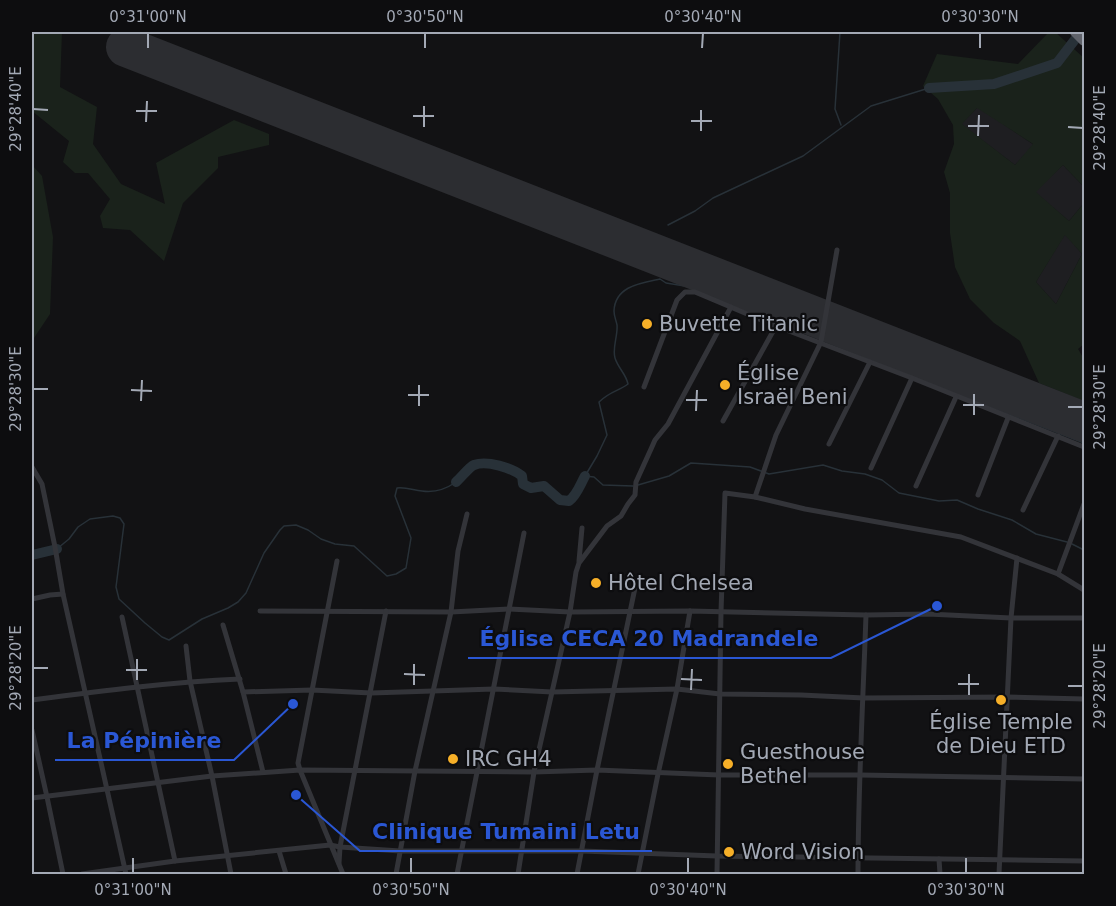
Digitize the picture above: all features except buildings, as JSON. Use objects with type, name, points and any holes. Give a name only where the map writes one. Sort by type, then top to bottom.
[{"type":"street","points":[[755,497],[776,435],[821,342],[837,250]]},
{"type":"street","points":[[644,387],[677,300],[685,292],[695,292],[1084,447]]},
{"type":"street","points":[[579,563],[607,526],[621,516],[635,495],[636,482],[655,440],[668,424],[731,307]]},
{"type":"street","points":[[723,422],[776,326]]},
{"type":"street","points":[[829,444],[870,362]]},
{"type":"street","points":[[871,468],[912,378]]},
{"type":"street","points":[[916,486],[956,397]]},
{"type":"street","points":[[978,495],[1008,418]]},
{"type":"street","points":[[1023,510],[1058,436]]},
{"type":"street","points":[[32,467],[42,484],[63,594],[125,872]]},
{"type":"street","points":[[717,874],[721,612],[724,495],[726,493],[961,537],[1058,574],[1084,590]]},
{"type":"street","points":[[1058,574],[1084,504]]},
{"type":"street","points":[[396,874],[432,690],[451,612],[458,551],[467,514]]},
{"type":"street","points":[[518,874],[534,772],[570,612],[579,563],[582,528]]},
{"type":"street","points":[[457,874],[524,533]]},
{"type":"street","points":[[999,874],[1011,618],[1017,558]]},
{"type":"street","points":[[337,561],[298,763],[343,874]]},
{"type":"street","points":[[577,874],[635,588]]},
{"type":"street","points":[[32,599],[63,594]]},
{"type":"street","points":[[260,611],[451,612],[509,609],[570,612],[690,611],[1084,618]]},
{"type":"street","points":[[339,865],[340,847],[386,611]]},
{"type":"street","points":[[638,874],[677,689],[690,611]]},
{"type":"street","points":[[858,874],[866,615]]},
{"type":"street","points":[[122,617],[175,861]]},
{"type":"street","points":[[223,626],[240,679],[263,772]]},
{"type":"street","points":[[186,646],[190,681],[231,874]]},
{"type":"street","points":[[32,700],[138,686],[240,679]]},
{"type":"street","points":[[243,692],[312,690],[371,693],[494,689],[552,692],[677,689],[720,694],[864,698],[1084,699]]},
{"type":"street","points":[[32,730],[63,874]]},
{"type":"street","points":[[32,798],[212,776],[300,770],[534,772],[597,770],[719,775],[1084,779]]},
{"type":"street","points":[[82,874],[125,872],[175,861],[330,845],[400,851],[582,851],[858,859],[1084,861]]},
{"type":"street","points":[[279,851],[286,874]]},
{"type":"street","points":[[939,859],[940,874]]},
{"type":"shaded area","points":[[35,32],[62,32],[60,87],[97,107],[93,144],[121,184],[165,204],[156,163],[234,120],[269,134],[269,145],[218,157],[218,168],[183,203],[164,261],[130,230],[103,228],[100,216],[110,199],[88,173],[75,173],[63,162],[69,141],[32,111],[32,36]]},
{"type":"shaded area","points":[[1049,32],[1055,32],[1084,58],[1084,187],[1063,165],[1036,192],[1069,221],[1084,203],[1084,344],[1078,349],[1084,359],[1084,401],[1039,383],[1020,341],[994,323],[970,299],[955,267],[950,233],[950,193],[944,172],[954,144],[953,125],[938,99],[923,86],[937,54],[1018,64]],"holes":[[[977,108],[1033,144],[1015,165],[962,124]],[[1065,235],[1082,254],[1056,304],[1036,282]]]},
{"type":"shaded area","points":[[123,33],[1084,401],[1084,437],[113,54]]},
{"type":"shaded area","points":[[978,107],[1034,145],[1015,165],[961,124]]},
{"type":"shaded area","points":[[32,165],[42,176],[53,237],[50,314],[32,341]]},
{"type":"shaded area","points":[[1063,165],[1084,187],[1084,203],[1069,221],[1035,192]]},
{"type":"shaded area","points":[[1065,234],[1082,254],[1056,304],[1036,282]]},
{"type":"waterway","points":[[840,32],[835,109],[841,125]]},
{"type":"waterway","points":[[929,88],[994,84],[1057,63],[1080,33]]},
{"type":"waterway","points":[[668,225],[695,211],[713,198],[803,156],[871,106],[929,88]]},
{"type":"waterway","points":[[633,486],[603,485],[594,477],[585,476],[607,435],[599,402],[628,384],[614,354],[617,329],[615,303],[624,291],[637,284],[660,279],[666,283],[691,287],[820,339]]},
{"type":"waterway","points":[[825,341],[898,370]]},
{"type":"waterway","points":[[931,383],[1084,443]]},
{"type":"waterway","points":[[638,485],[669,476],[691,463],[750,467],[769,474],[823,465],[882,480],[899,493],[939,501],[957,500],[1012,520],[1036,534],[1067,542]]},
{"type":"waterway","points":[[456,482],[474,465],[492,464],[518,473],[522,476],[523,484],[531,488],[544,486],[560,500],[569,501],[585,476]]},
{"type":"waterway","points":[[58,548],[78,527],[90,519],[113,516],[120,518],[124,524],[116,587],[119,599],[162,637],[169,640],[202,619],[238,602],[246,593],[264,553],[284,526],[296,525],[321,539],[335,544],[354,546],[387,576],[396,574],[406,568],[411,538],[395,496],[397,488],[436,491],[456,482]]},
{"type":"waterway","points":[[1072,544],[1084,550]]},
{"type":"waterway","points":[[32,555],[57,549]]},
{"type":"runway","points":[[126,47],[1084,422]]},
{"type":"place","name":"Buvette Titanic","points":[[647,324]]},
{"type":"place","name":"Église Israël Beni","points":[[725,385]]},
{"type":"place","name":"Hôtel Chelsea","points":[[596,583]]},
{"type":"place","name":"Église CECA 20 Madrandele","points":[[937,606]]},
{"type":"place","name":"Église Temple de Dieu ETD","points":[[1001,700]]},
{"type":"place","name":"La Pépinière","points":[[293,704]]},
{"type":"place","name":"IRC GH4","points":[[453,759]]},
{"type":"place","name":"Guesthouse Bethel","points":[[728,764]]},
{"type":"place","name":"Clinique Tumaini Letu","points":[[296,795]]},
{"type":"place","name":"Word Vision","points":[[729,852]]}]
